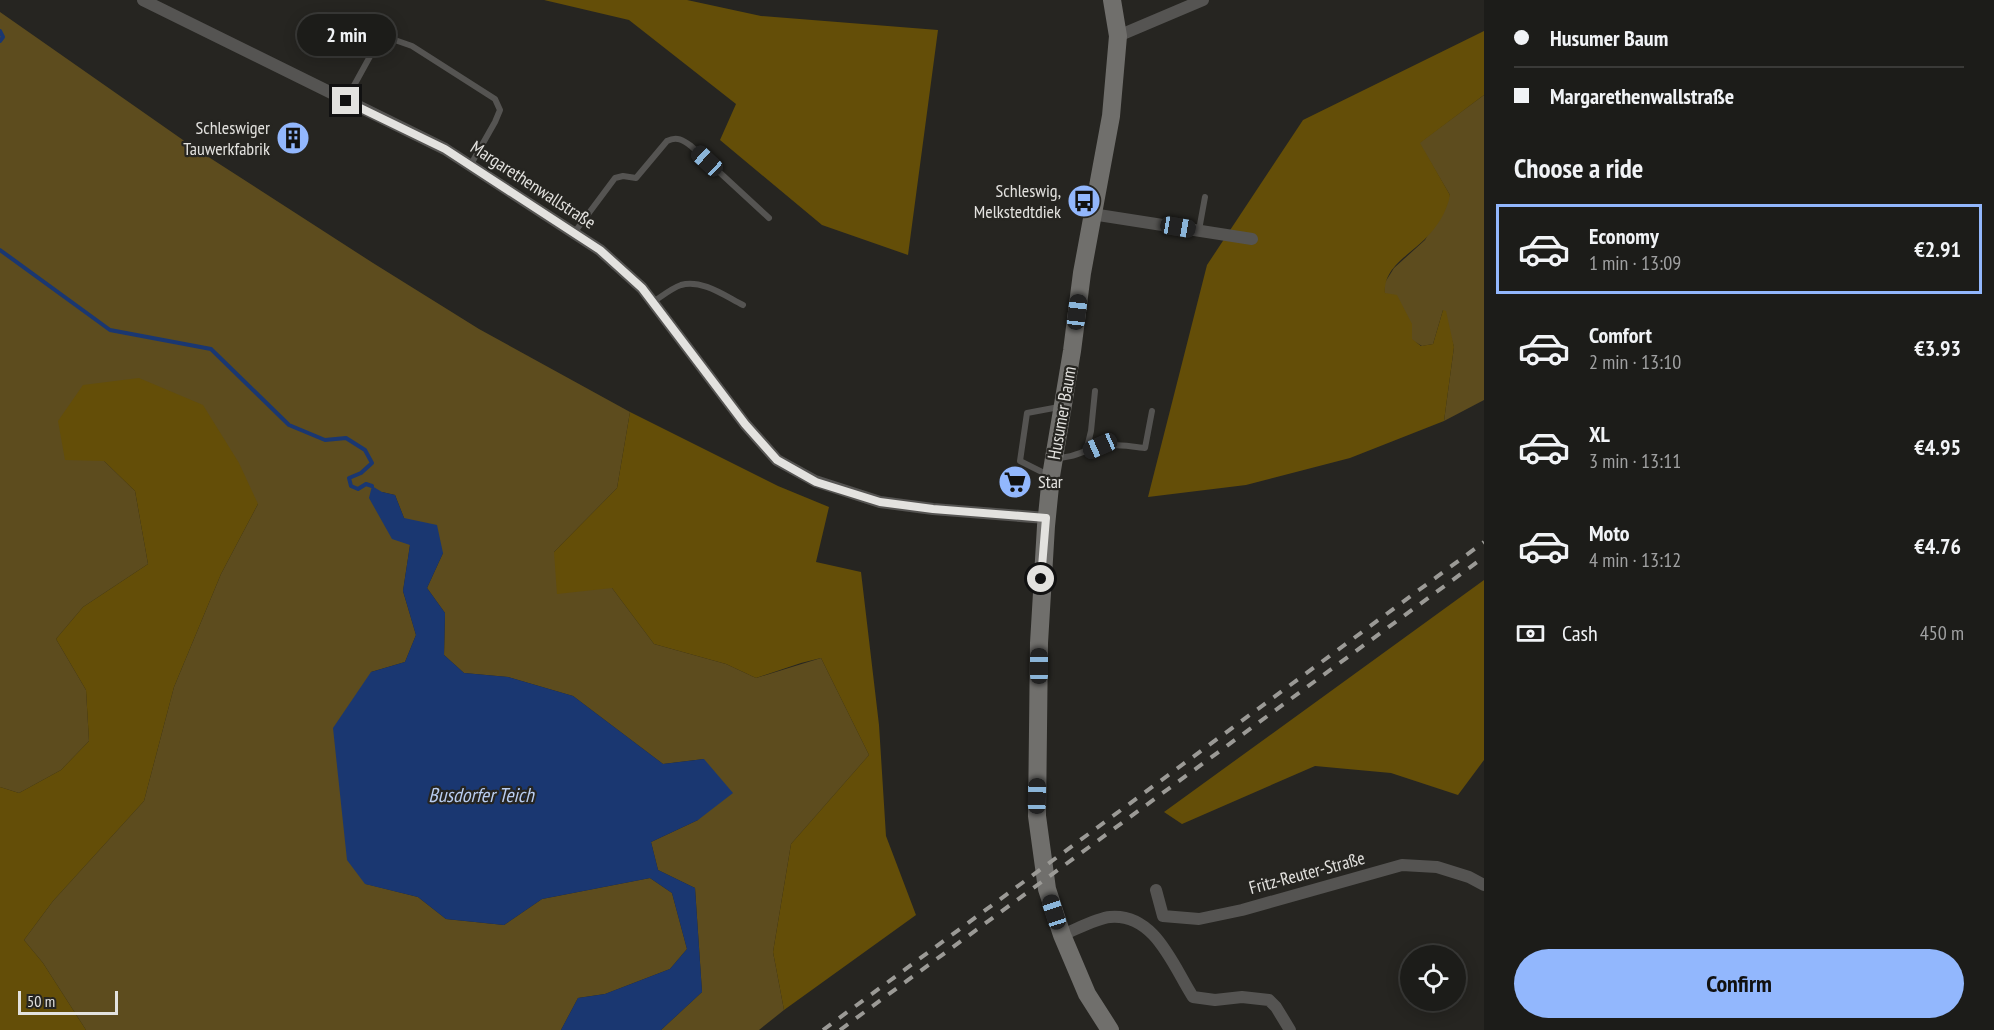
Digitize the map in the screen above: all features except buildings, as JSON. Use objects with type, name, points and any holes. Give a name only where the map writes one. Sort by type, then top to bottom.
[{"type":"street","name":"Margarethenwallstraße","points":[[143,0],[445,149],[600,250],[642,288],[745,424],[777,460],[816,482],[880,502],[933,509],[1046,518]]},
{"type":"street","name":"Husumer Baum","points":[[1110,1030],[1087,994],[1062,935],[1047,889],[1037,816],[1039,643],[1046,518],[1092,214],[1111,116],[1118,36],[1112,0]]},
{"type":"street","points":[[1118,36],[1203,0]]},
{"type":"street","points":[[1092,214],[1252,239]]},
{"type":"street","name":"Fritz-Reuter-Straße","points":[[1156,890],[1163,916],[1199,918],[1242,910],[1402,866],[1437,867],[1469,877],[1484,885]]},
{"type":"street","points":[[1062,935],[1110,917],[1135,920],[1156,937],[1193,997],[1215,1000],[1242,997],[1269,1000],[1290,1030]]},
{"type":"lane","points":[[346,101],[379,40],[392,39],[412,46],[495,99],[500,110],[470,166]]},
{"type":"lane","points":[[574,233],[615,178],[623,176],[636,178],[672,138],[681,139],[691,146],[769,218]]},
{"type":"lane","points":[[1199,230],[1205,197]]},
{"type":"lane","points":[[652,302],[680,285],[693,283],[712,289],[743,305]]},
{"type":"lane","points":[[1086,452],[1091,431],[1095,391]]},
{"type":"lane","points":[[1063,407],[1027,413],[1020,461],[1053,467],[1100,446],[1112,444],[1145,448],[1152,411]]},
{"type":"shaded area","points":[[544,0],[687,0],[761,16],[938,30],[908,255],[822,225],[720,140],[736,104],[629,20]]},
{"type":"shaded area","points":[[0,12],[193,147],[373,263],[479,329],[630,412],[617,488],[554,552],[612,588],[654,644],[726,664],[756,678],[821,658],[869,755],[791,844],[773,952],[784,1010],[759,1030],[661,1030],[702,992],[695,888],[658,870],[651,842],[698,820],[704,759],[663,764],[573,696],[508,677],[464,673],[444,655],[445,613],[427,588],[443,553],[404,518],[395,495],[382,492],[410,545],[403,591],[416,635],[405,662],[371,672],[366,884],[418,897],[446,919],[504,925],[542,899],[650,878],[672,893],[687,949],[670,969],[605,994],[578,998],[561,1030],[86,1030],[43,963],[24,940],[53,901],[144,801],[174,687],[221,574],[258,504],[104,461],[135,491],[148,564],[83,607],[56,639],[86,690],[89,741],[61,770],[19,793],[0,787]]},
{"type":"shaded area","points":[[1484,31],[1484,95],[1420,143],[1450,195],[1447,207],[1429,234],[1393,269],[1385,284],[1385,293],[1397,295],[1412,324],[1412,339],[1421,346],[1433,344],[1443,310],[1446,311],[1454,347],[1444,421],[1350,458],[1246,485],[1148,497],[1207,265],[1303,120]]},
{"type":"shaded area","points":[[1484,95],[1484,400],[1444,421],[1454,347],[1443,310],[1433,344],[1422,346],[1412,340],[1385,293],[1384,284],[1394,268],[1425,240],[1450,195],[1419,143]]},
{"type":"shaded area","points":[[139,378],[203,405],[239,463],[258,504],[221,574],[174,687],[144,801],[53,901],[24,940],[43,963],[86,1030],[0,1030],[0,787],[19,793],[61,770],[89,741],[86,690],[56,639],[83,607],[148,564],[135,491],[104,461],[65,460],[58,421],[83,385]]},
{"type":"shaded area","points":[[630,412],[778,486],[829,507],[816,562],[861,572],[879,725],[886,836],[916,915],[784,1010],[773,952],[791,844],[869,755],[821,658],[756,678],[726,664],[654,644],[612,588],[557,594],[554,552],[617,488]]},
{"type":"shaded area","points":[[1484,580],[1484,760],[1458,795],[1391,773],[1315,766],[1182,824],[1164,812]]},
{"type":"water","name":"Busdorfer Teich","points":[[372,486],[382,492],[395,495],[404,518],[437,525],[443,553],[427,588],[445,613],[444,655],[464,673],[508,677],[573,696],[663,764],[704,759],[733,793],[698,820],[651,842],[658,870],[695,888],[702,992],[661,1030],[561,1030],[578,998],[605,994],[670,969],[687,949],[672,893],[650,878],[542,899],[504,925],[446,919],[418,897],[365,884],[347,860],[333,728],[371,672],[405,662],[416,635],[403,591],[410,545],[392,539],[369,498]]},
{"type":"waterway","points":[[0,31],[3,37],[0,41]]},
{"type":"waterway","points":[[0,250],[110,330],[211,349],[289,425],[325,440],[346,438],[365,450],[372,463],[361,473],[349,478],[351,486],[358,489],[366,484],[372,486]]},
{"type":"railway","points":[[823,1030],[1484,542]]},
{"type":"railway","points":[[840,1030],[1484,557]]},
{"type":"place","name":"Schleswiger Tauwerkfabrik","points":[[293,138]]},
{"type":"place","name":"Schleswig, Melkstedtdiek","points":[[1084,201]]},
{"type":"place","name":"Star","points":[[1015,482]]},
{"type":"route","points":[[346,101],[445,149],[600,250],[642,288],[745,424],[777,460],[816,482],[880,502],[933,509],[1046,518],[1041,579]]}]
